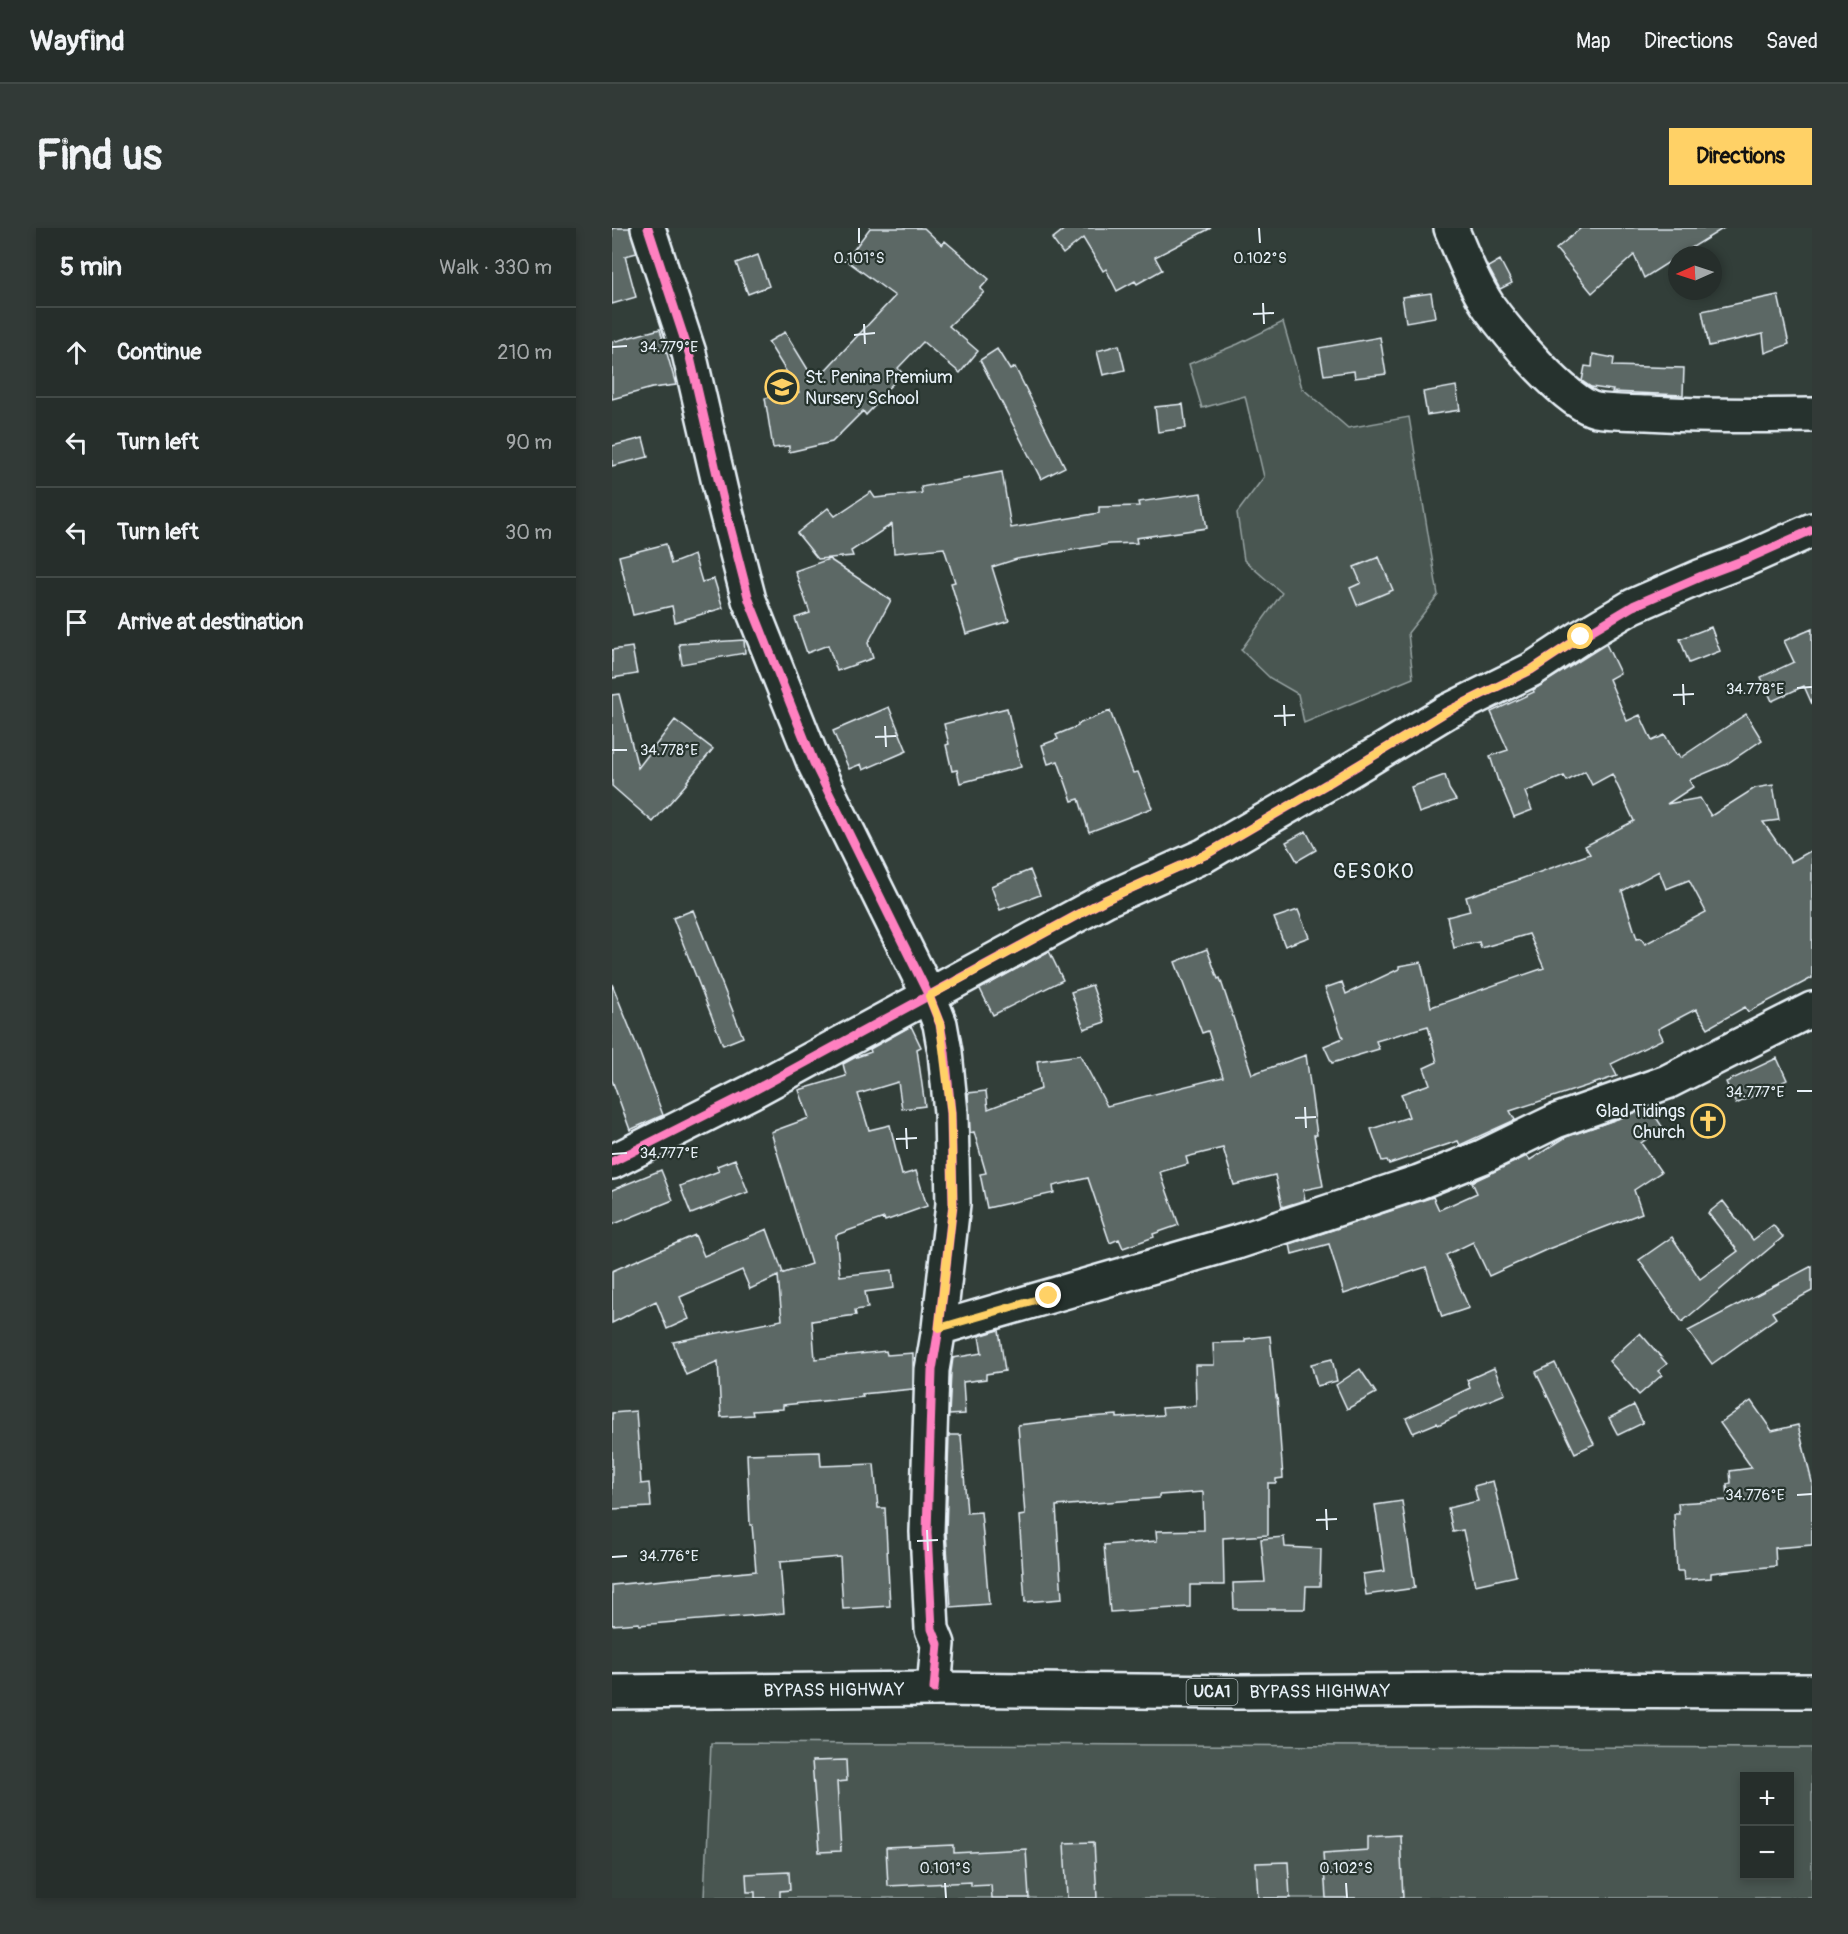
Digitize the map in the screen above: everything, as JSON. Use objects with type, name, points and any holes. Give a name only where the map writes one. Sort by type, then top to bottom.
[{"type":"street","points":[[648,228],[689,353],[749,600],[814,763],[929,996],[940,1024],[951,1113],[953,1204],[932,1370],[927,1532],[932,1629],[938,1644],[934,1689]]},
{"type":"street","points":[[1451,228],[1488,306],[1525,350],[1578,403],[1596,410],[1707,416],[1812,415]]},
{"type":"street","points":[[612,1162],[750,1092],[1105,900],[1205,855],[1446,712],[1531,670],[1633,606],[1812,530]]},
{"type":"street","points":[[939,1328],[1237,1242],[1419,1182],[1482,1157],[1556,1121],[1667,1082],[1812,1010]]},
{"type":"street","name":"BYPASS HIGHWAY","points":[[612,1692],[934,1689],[1237,1692],[1812,1691]]},
{"type":"shaded area","points":[[1283,322],[1302,388],[1348,428],[1409,417],[1438,595],[1408,633],[1413,678],[1304,723],[1298,694],[1270,678],[1241,650],[1282,593],[1244,560],[1237,513],[1264,477],[1245,396],[1202,408],[1189,364]]},
{"type":"shaded area","points":[[711,1743],[1812,1748],[1812,1898],[704,1898]]},
{"type":"building","points":[[612,228],[630,228],[637,253],[625,256],[636,297],[612,304]]},
{"type":"building","points":[[870,228],[924,228],[942,245],[945,241],[989,279],[980,289],[984,292],[949,326],[978,351],[960,373],[923,342],[898,368],[903,374],[884,392],[886,394],[866,415],[863,411],[832,442],[789,452],[789,446],[773,448],[765,398],[799,392],[768,342],[785,332],[815,381],[895,296],[846,260]]},
{"type":"building","points":[[1066,228],[1211,228],[1155,257],[1162,270],[1137,284],[1135,281],[1117,291],[1106,269],[1103,271],[1083,238],[1063,254],[1052,239]]},
{"type":"building","points":[[1581,228],[1724,228],[1695,246],[1668,246],[1668,263],[1644,278],[1634,255],[1592,293],[1556,249]]},
{"type":"building","points":[[758,255],[769,286],[748,294],[736,263]]},
{"type":"building","points":[[1500,260],[1512,283],[1500,289],[1488,267]]},
{"type":"building","points":[[1431,293],[1435,317],[1406,322],[1402,297]]},
{"type":"building","points":[[1778,295],[1789,344],[1765,353],[1763,334],[1709,346],[1702,311]]},
{"type":"building","points":[[660,329],[676,385],[652,388],[612,399],[612,342]]},
{"type":"building","points":[[1380,337],[1386,374],[1355,378],[1354,371],[1324,375],[1319,348]]},
{"type":"building","points":[[1119,345],[1125,370],[1103,375],[1097,351]]},
{"type":"building","points":[[997,349],[1010,370],[1015,367],[1065,467],[1041,479],[980,360]]},
{"type":"building","points":[[1593,354],[1614,358],[1613,366],[1684,368],[1683,395],[1612,392],[1613,390],[1591,387],[1582,381],[1585,366],[1592,367]]},
{"type":"building","points":[[1456,386],[1460,410],[1427,415],[1423,392]]},
{"type":"building","points":[[1183,404],[1186,428],[1158,432],[1155,407]]},
{"type":"building","points":[[643,438],[648,457],[612,466],[612,446]]},
{"type":"building","points":[[1002,472],[1011,528],[1099,513],[1099,507],[1139,506],[1138,502],[1201,493],[1207,528],[1136,538],[1137,543],[1109,544],[1017,559],[992,567],[1009,621],[966,634],[951,583],[955,582],[944,548],[894,553],[892,524],[851,551],[853,556],[818,559],[797,533],[828,508],[835,516],[871,492],[875,498],[922,493],[921,487]]},
{"type":"building","points":[[666,544],[671,564],[694,555],[702,582],[714,579],[723,608],[675,622],[672,606],[633,615],[619,556]]},
{"type":"building","points":[[1379,557],[1393,590],[1357,605],[1350,588],[1361,583],[1354,567]]},
{"type":"building","points":[[829,559],[891,600],[868,643],[873,658],[837,671],[828,645],[807,653],[795,618],[810,613],[795,571]]},
{"type":"building","points":[[1711,627],[1720,651],[1689,663],[1680,639]]},
{"type":"building","points":[[1812,629],[1812,704],[1804,686],[1772,701],[1761,677],[1794,662],[1784,641]]},
{"type":"building","points":[[744,640],[745,653],[682,664],[679,644]]},
{"type":"building","points":[[1606,644],[1620,673],[1609,679],[1627,721],[1640,715],[1652,741],[1665,735],[1680,758],[1746,714],[1762,740],[1725,765],[1689,780],[1693,787],[1667,804],[1700,798],[1711,816],[1755,788],[1773,785],[1779,820],[1763,822],[1791,862],[1812,850],[1812,978],[1748,1012],[1745,1007],[1708,1028],[1696,1009],[1658,1029],[1663,1039],[1611,1064],[1617,1076],[1510,1111],[1515,1120],[1460,1145],[1458,1141],[1389,1164],[1387,1160],[1382,1161],[1371,1129],[1409,1117],[1401,1094],[1430,1084],[1424,1068],[1437,1062],[1428,1026],[1376,1041],[1379,1049],[1332,1063],[1324,1046],[1343,1038],[1325,988],[1342,982],[1346,994],[1399,969],[1399,966],[1421,962],[1431,1007],[1544,968],[1529,934],[1481,948],[1479,942],[1454,948],[1447,917],[1470,911],[1466,897],[1590,854],[1585,846],[1634,821],[1612,774],[1592,785],[1585,771],[1567,781],[1564,776],[1525,792],[1532,810],[1514,817],[1490,756],[1508,750],[1491,712],[1534,692],[1533,690]],"holes":[[[1659,871],[1666,889],[1689,880],[1706,912],[1645,944],[1641,938],[1637,939],[1622,891]]]},
{"type":"building","points":[[632,647],[637,674],[612,678],[612,650]]},
{"type":"building","points":[[619,694],[638,768],[675,720],[713,749],[653,822],[612,786],[612,695]]},
{"type":"building","points":[[889,707],[907,751],[863,770],[861,764],[849,769],[833,731]]},
{"type":"building","points":[[1007,708],[1021,767],[960,783],[957,770],[952,771],[944,724]]},
{"type":"building","points":[[1110,711],[1133,773],[1138,772],[1152,808],[1089,832],[1079,799],[1072,801],[1058,761],[1048,764],[1042,745],[1058,739],[1056,735],[1078,724]]},
{"type":"building","points":[[1445,775],[1449,789],[1456,800],[1419,813],[1411,787]]},
{"type":"building","points":[[1306,831],[1316,850],[1297,861],[1286,842]]},
{"type":"building","points":[[1030,870],[1040,895],[1000,910],[991,886]]},
{"type":"building","points":[[693,910],[743,1037],[723,1045],[673,918]]},
{"type":"building","points":[[1298,910],[1309,937],[1285,946],[1274,918]]},
{"type":"building","points":[[1207,949],[1218,979],[1220,978],[1252,1074],[1306,1055],[1317,1135],[1314,1135],[1323,1186],[1303,1190],[1305,1200],[1282,1207],[1275,1175],[1234,1185],[1223,1148],[1186,1157],[1188,1164],[1160,1172],[1179,1225],[1123,1248],[1119,1239],[1110,1243],[1088,1178],[1053,1186],[1054,1193],[987,1208],[980,1174],[986,1173],[974,1132],[970,1133],[968,1093],[986,1091],[988,1109],[1041,1089],[1037,1061],[1080,1055],[1107,1106],[1223,1077],[1208,1031],[1202,1033],[1175,962]]},
{"type":"building","points":[[1049,951],[1063,980],[993,1015],[980,989]]},
{"type":"building","points":[[612,984],[663,1115],[630,1130],[612,1080]]},
{"type":"building","points":[[1092,985],[1105,1022],[1084,1029],[1071,992]]},
{"type":"building","points":[[911,1026],[921,1047],[917,1049],[925,1106],[902,1109],[898,1082],[858,1094],[869,1130],[890,1125],[902,1175],[916,1171],[927,1206],[836,1235],[840,1276],[892,1270],[894,1288],[865,1292],[868,1308],[855,1310],[856,1315],[812,1321],[815,1359],[886,1351],[887,1355],[913,1353],[913,1389],[862,1394],[863,1397],[783,1405],[783,1409],[752,1411],[753,1415],[721,1417],[718,1361],[686,1375],[673,1342],[782,1320],[778,1276],[750,1289],[742,1270],[680,1297],[689,1319],[667,1329],[656,1301],[612,1323],[612,1271],[695,1235],[704,1256],[767,1229],[783,1273],[781,1274],[811,1264],[771,1132],[809,1118],[799,1090],[846,1076],[843,1064],[871,1052],[870,1049]]},
{"type":"building","points":[[1777,1058],[1787,1080],[1736,1104],[1726,1082]]},
{"type":"building","points":[[1652,1111],[1663,1128],[1641,1143],[1661,1172],[1634,1190],[1642,1213],[1548,1249],[1489,1276],[1473,1242],[1446,1255],[1469,1308],[1442,1317],[1426,1267],[1344,1294],[1329,1244],[1292,1254],[1290,1244],[1433,1197],[1439,1210],[1477,1193],[1472,1182],[1527,1156],[1530,1160],[1566,1137],[1637,1112],[1641,1118]]},
{"type":"building","points":[[735,1159],[748,1192],[691,1214],[680,1186],[719,1171],[717,1166]]},
{"type":"building","points":[[661,1170],[673,1200],[612,1225],[612,1190]]},
{"type":"building","points":[[1723,1201],[1753,1240],[1773,1225],[1783,1237],[1682,1322],[1639,1260],[1672,1237],[1700,1279],[1738,1251],[1708,1213]]},
{"type":"building","points":[[1812,1266],[1812,1291],[1772,1312],[1776,1318],[1712,1364],[1688,1331]]},
{"type":"building","points":[[999,1330],[1005,1371],[986,1374],[986,1379],[963,1382],[965,1414],[949,1415],[953,1358],[982,1353],[979,1336]]},
{"type":"building","points":[[1640,1333],[1667,1364],[1658,1371],[1662,1375],[1639,1395],[1609,1361]]},
{"type":"building","points":[[1270,1336],[1283,1478],[1276,1479],[1276,1483],[1268,1483],[1268,1535],[1223,1538],[1224,1585],[1190,1585],[1190,1607],[1110,1612],[1104,1545],[1157,1541],[1156,1531],[1204,1530],[1203,1492],[1159,1495],[1159,1498],[1056,1506],[1062,1599],[1025,1602],[1019,1516],[1025,1515],[1018,1425],[1117,1415],[1117,1418],[1163,1415],[1162,1408],[1196,1406],[1195,1365],[1214,1365],[1213,1343],[1245,1342],[1245,1339]]},
{"type":"building","points":[[1332,1359],[1337,1381],[1317,1386],[1311,1364]]},
{"type":"building","points":[[1555,1363],[1594,1444],[1575,1453],[1536,1372]]},
{"type":"building","points":[[1494,1368],[1505,1394],[1459,1413],[1438,1425],[1437,1423],[1413,1433],[1406,1418],[1470,1388],[1467,1380]]},
{"type":"building","points":[[1360,1369],[1376,1393],[1347,1409],[1336,1385]]},
{"type":"building","points":[[1751,1401],[1772,1431],[1798,1425],[1812,1482],[1812,1545],[1775,1548],[1776,1566],[1711,1573],[1711,1578],[1684,1580],[1683,1571],[1677,1571],[1674,1514],[1679,1514],[1678,1503],[1728,1500],[1727,1484],[1731,1483],[1730,1471],[1752,1468],[1720,1423]]},
{"type":"building","points":[[1634,1405],[1643,1423],[1618,1435],[1609,1418]]},
{"type":"building","points":[[636,1411],[641,1484],[649,1483],[651,1507],[612,1509],[612,1413]]},
{"type":"building","points":[[949,1435],[961,1435],[967,1513],[981,1512],[989,1604],[951,1607],[946,1532]]},
{"type":"building","points":[[820,1452],[821,1466],[874,1464],[878,1508],[885,1508],[890,1606],[843,1609],[840,1557],[780,1562],[784,1613],[639,1625],[639,1623],[612,1625],[612,1585],[756,1571],[752,1525],[750,1525],[747,1454]]},
{"type":"building","points":[[1493,1481],[1516,1576],[1475,1585],[1463,1530],[1453,1532],[1448,1508],[1478,1501],[1474,1486]]},
{"type":"building","points":[[1402,1501],[1415,1588],[1366,1595],[1363,1574],[1385,1571],[1375,1505]]},
{"type":"building","points":[[1284,1537],[1285,1547],[1321,1549],[1320,1586],[1306,1586],[1305,1609],[1234,1609],[1233,1583],[1265,1582],[1261,1539]]},
{"type":"building","points":[[846,1760],[847,1781],[837,1782],[841,1851],[819,1852],[812,1761]]},
{"type":"building","points":[[1400,1835],[1403,1898],[1326,1898],[1323,1853],[1368,1850],[1368,1837]]},
{"type":"building","points":[[1094,1842],[1097,1898],[1067,1898],[1064,1843]]},
{"type":"building","points":[[954,1845],[954,1853],[1026,1849],[1029,1898],[992,1898],[991,1885],[971,1886],[971,1882],[888,1886],[886,1848]]},
{"type":"building","points":[[1288,1862],[1290,1898],[1258,1898],[1256,1863]]},
{"type":"building","points":[[789,1872],[790,1890],[780,1891],[780,1898],[755,1898],[755,1892],[747,1892],[746,1874]]},
{"type":"cycle path","points":[[648,228],[689,353],[749,600],[814,763],[929,996],[940,1024],[951,1113],[953,1204],[932,1370],[927,1532],[932,1629],[938,1644],[934,1689]]},
{"type":"cycle path","points":[[612,1162],[751,1092],[1105,900],[1205,855],[1446,712],[1531,670],[1633,606],[1812,530]]},
{"type":"place","name":"St. Penina Premium Nursery School","points":[[782,387]]},
{"type":"place","name":"Glad Tidings Church","points":[[1708,1121]]},
{"type":"district","name":"GESOKO","points":[[1374,871]]},
{"type":"route","points":[[1049,1296],[939,1328],[953,1204],[951,1113],[940,1024],[929,996],[1105,900],[1205,855],[1446,712],[1531,670],[1581,637]]}]
